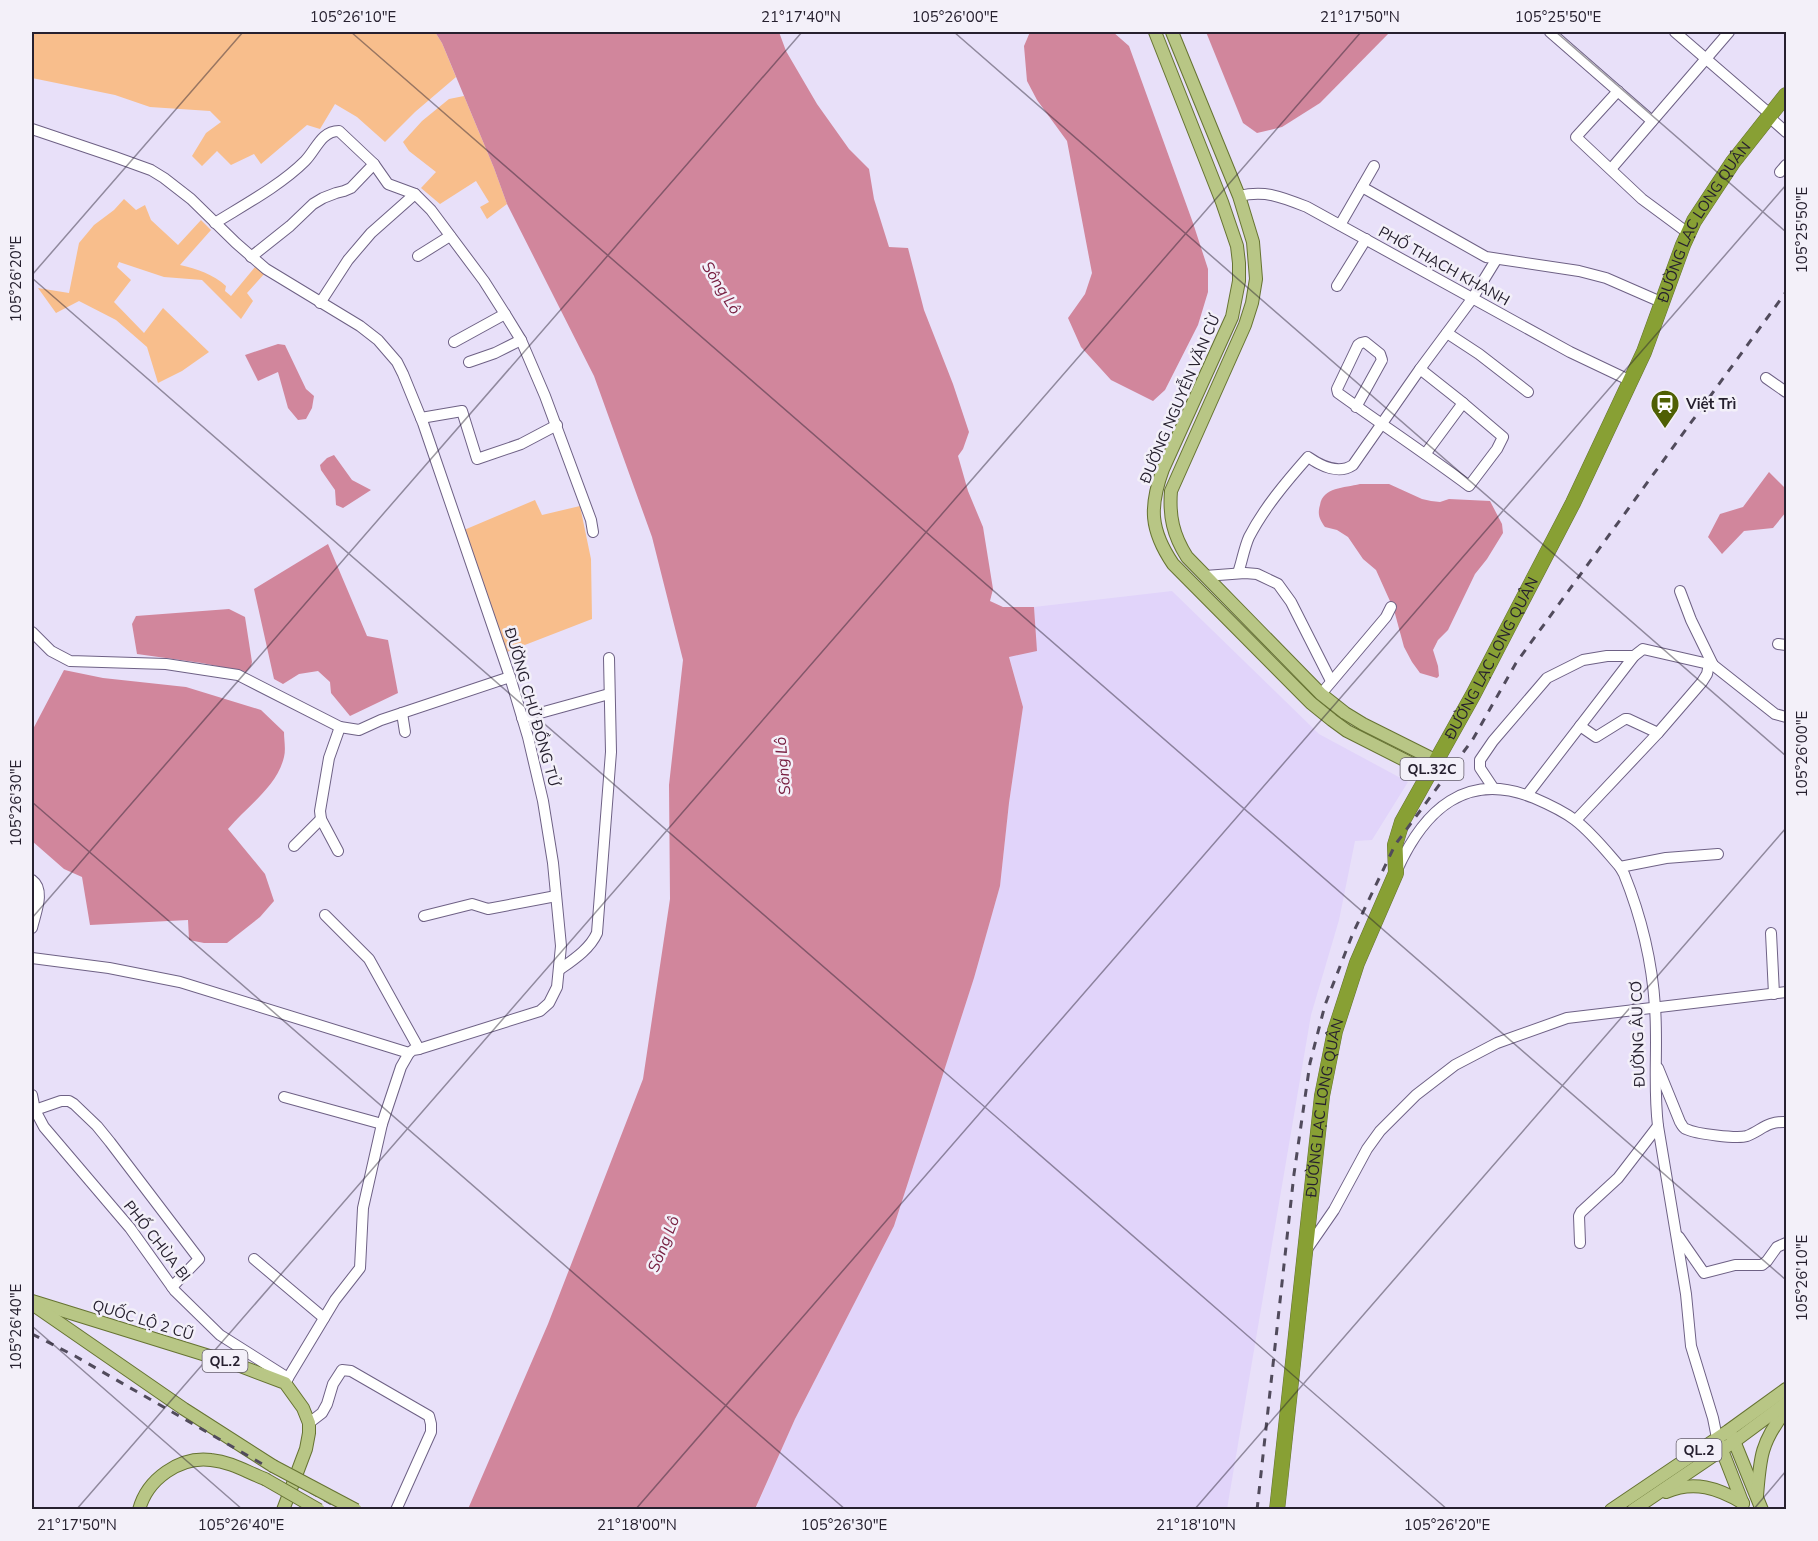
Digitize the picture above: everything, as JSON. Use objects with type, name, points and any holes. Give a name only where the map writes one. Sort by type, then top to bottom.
[{"type":"highway","name":"ĐƯỜNG LẠC LONG QUÂN","points":[[1277,1509],[1322,1096],[1335,1031],[1357,963],[1396,873],[1395,845],[1402,822],[1473,695],[1573,502],[1631,381],[1689,233],[1708,198],[1733,162],[1786,95]]},
{"type":"main road","name":"ĐƯỜNG NGUYỄN VĂN CỪ","points":[[1155,32],[1222,202],[1237,246],[1239,263],[1239,282],[1232,317],[1155,490],[1154,521],[1164,550],[1173,564],[1257,650],[1311,703],[1332,720],[1347,731],[1433,767]]},
{"type":"main road","name":"ĐƯỜNG NGUYỄN VĂN CỪ","points":[[1172,32],[1239,196],[1253,242],[1256,261],[1252,303],[1245,325],[1171,491],[1170,507],[1174,534],[1186,556],[1321,694],[1345,713],[1433,767]]},
{"type":"main road","points":[[1257,650],[1267,640]]},
{"type":"main road","name":"QUỐC LỘ 2 CŨ","points":[[32,1303],[286,1381]]},
{"type":"main road","name":"QUỐC LỘ 2 CŨ","points":[[32,1303],[184,1409],[273,1466],[357,1509]]},
{"type":"main road","points":[[283,1509],[306,1449],[309,1433],[309,1423],[303,1408],[286,1381]]},
{"type":"main road","name":"QL.2","points":[[1731,1436],[1786,1389]]},
{"type":"main road","name":"QL.2","points":[[1611,1509],[1786,1403]]},
{"type":"main road","points":[[1757,1496],[1762,1452],[1770,1433],[1786,1410]]},
{"type":"main road","points":[[1731,1436],[1762,1509]]},
{"type":"main road","name":"QL.2","points":[[1637,1507],[1719,1444]]},
{"type":"main road","name":"ĐƯỜNG ÂU CƠ","points":[[1719,1444],[1744,1506]]},
{"type":"main road","points":[[139,1509],[144,1496],[157,1479],[175,1467],[196,1460],[213,1460],[243,1468],[319,1509]]},
{"type":"main road","points":[[1637,1507],[1671,1490],[1693,1485],[1724,1492],[1744,1506]]},
{"type":"street","points":[[1550,32],[1652,121]]},
{"type":"street","points":[[1675,32],[1786,132]]},
{"type":"street","points":[[1611,169],[1730,32]]},
{"type":"street","points":[[1618,91],[1576,137],[1642,199],[1689,233]]},
{"type":"street","name":"ĐƯỜNG CHỬ ĐỒNG TỬ","points":[[32,129],[151,170],[175,185],[273,275],[360,326],[378,340],[391,354],[404,375],[421,418],[522,718],[543,801],[561,946],[557,987],[549,1003],[540,1011],[414,1051]]},
{"type":"street","points":[[215,223],[279,182],[305,161],[324,136],[331,131],[339,131],[374,164],[387,184],[415,194],[430,210],[506,314],[521,340],[557,425],[591,520],[593,532]]},
{"type":"street","points":[[251,257],[313,204],[351,188],[374,164]]},
{"type":"street","points":[[1340,225],[1374,166]]},
{"type":"street","points":[[1362,187],[1486,257],[1580,271],[1606,278],[1661,302]]},
{"type":"street","name":"PHỐ THẠCH KHANH","points":[[1239,196],[1259,193],[1278,196],[1307,207],[1570,352],[1631,381]]},
{"type":"street","points":[[320,303],[348,260],[371,233],[415,194]]},
{"type":"street","points":[[418,256],[450,236]]},
{"type":"street","points":[[1336,286],[1366,239]]},
{"type":"street","points":[[1238,573],[1248,538],[1276,496],[1308,457],[1334,470],[1353,465],[1472,299],[1496,260]]},
{"type":"street","points":[[454,342],[506,314]]},
{"type":"street","points":[[1447,333],[1479,354],[1528,392]]},
{"type":"street","points":[[469,362],[495,353],[521,340]]},
{"type":"street","points":[[1356,407],[1382,360],[1380,354],[1365,342],[1358,345],[1337,388],[1338,393],[1356,407],[1426,453],[1467,491],[1503,437],[1420,369]]},
{"type":"street","points":[[1766,378],[1786,392]]},
{"type":"street","points":[[1426,453],[1463,403]]},
{"type":"street","points":[[421,418],[462,411],[477,459],[521,444],[557,425]]},
{"type":"street","points":[[1205,576],[1257,574],[1278,584],[1291,602],[1331,681]]},
{"type":"street","points":[[1576,820],[1658,733],[1705,678],[1711,665],[1680,591]]},
{"type":"street","points":[[1321,694],[1391,608]]},
{"type":"street","points":[[32,632],[51,651],[70,661],[166,664],[238,675],[340,728],[359,730],[381,720],[510,677]]},
{"type":"street","points":[[1527,795],[1634,656],[1643,649],[1711,665],[1775,714],[1786,717]]},
{"type":"street","points":[[1494,789],[1480,768],[1480,760],[1493,741],[1547,678],[1583,660],[1607,656],[1634,656]]},
{"type":"street","points":[[559,970],[581,953],[597,933],[611,752],[609,658]]},
{"type":"street","points":[[522,718],[609,694]]},
{"type":"street","points":[[402,713],[405,732]]},
{"type":"street","points":[[1580,726],[1596,737],[1628,719],[1658,733]]},
{"type":"street","points":[[338,851],[321,819],[320,811],[329,758],[340,728]]},
{"type":"street","name":"ĐƯỜNG ÂU CƠ","points":[[1396,873],[1416,835],[1448,801],[1464,793],[1494,789],[1514,790],[1550,805],[1576,820],[1620,867],[1642,925],[1652,976],[1655,1007],[1654,1102],[1686,1294],[1691,1346],[1719,1444]]},
{"type":"street","points":[[294,846],[321,819]]},
{"type":"street","points":[[1620,867],[1666,858],[1718,854]]},
{"type":"street","points":[[32,880],[37,884],[39,891],[32,928]]},
{"type":"street","points":[[424,916],[472,904],[488,909],[556,896]]},
{"type":"street","points":[[326,915],[369,959],[414,1051]]},
{"type":"street","points":[[1771,933],[1774,994]]},
{"type":"street","points":[[32,958],[110,968],[180,982],[414,1051]]},
{"type":"street","points":[[1305,1252],[1334,1210],[1366,1149],[1380,1131],[1416,1095],[1455,1065],[1497,1043],[1567,1018],[1786,992]]},
{"type":"street","points":[[286,1381],[335,1300],[360,1268],[363,1208],[382,1125],[401,1067],[414,1051]]},
{"type":"street","points":[[1655,1062],[1680,1122],[1686,1129],[1737,1138],[1772,1124],[1786,1122]]},
{"type":"street","name":"PHỐ CHÙA BI","points":[[32,1095],[35,1110],[52,1138],[130,1228],[172,1287],[220,1335],[286,1381]]},
{"type":"street","points":[[284,1097],[382,1125]]},
{"type":"street","points":[[35,1110],[61,1101],[74,1104],[97,1126],[160,1206],[199,1259],[172,1287]]},
{"type":"street","points":[[1580,1244],[1579,1216],[1581,1212],[1618,1178],[1658,1126]]},
{"type":"street","points":[[1675,1230],[1704,1273],[1735,1265],[1762,1265],[1777,1247],[1786,1243]]},
{"type":"street","points":[[254,1259],[324,1318]]},
{"type":"street","points":[[309,1423],[322,1413],[333,1384],[342,1370],[351,1371],[429,1416],[431,1432],[396,1509]]},
{"type":"street","points":[[1713,1418],[1731,1436]]},
{"type":"shaded area","points":[[32,32],[435,32],[456,77],[415,112],[385,142],[357,117],[335,104],[320,129],[307,125],[261,164],[254,154],[231,165],[217,151],[202,166],[192,156],[206,133],[221,122],[210,111],[150,107],[115,95],[32,78]]},
{"type":"shaded area","points":[[464,96],[507,204],[487,219],[480,207],[489,202],[476,181],[440,204],[421,188],[436,172],[409,151],[403,142],[422,121],[449,99]]},
{"type":"shaded area","points":[[124,199],[136,210],[145,205],[151,220],[178,245],[201,220],[211,230],[180,265],[216,278],[226,286],[225,291],[231,296],[255,267],[265,273],[247,293],[253,301],[241,319],[202,280],[164,277],[119,262],[117,267],[131,280],[114,302],[144,333],[163,308],[209,352],[182,371],[158,383],[147,347],[116,320],[79,301],[56,313],[38,288],[69,293],[79,243],[94,225]]},
{"type":"shaded area","points":[[535,500],[542,515],[580,506],[591,559],[592,619],[507,652],[464,530]]},
{"type":"shaded area","points":[[1172,591],[1319,734],[1408,782],[1372,840],[1355,841],[1339,920],[1311,1015],[1227,1509],[755,1510],[795,1419],[894,1226],[974,978],[1000,886],[1023,707],[1009,656],[1036,650],[1034,607]]},
{"type":"water","name":"Sông Lô","points":[[435,32],[779,32],[786,51],[817,104],[849,149],[869,169],[874,199],[889,247],[908,248],[924,310],[969,432],[958,456],[968,491],[983,527],[993,589],[990,601],[1003,607],[1034,607],[1037,651],[1009,657],[1023,707],[1000,886],[974,978],[894,1226],[795,1419],[755,1509],[468,1509],[548,1324],[643,1079],[670,899],[669,785],[683,660],[652,537],[594,376],[507,204],[442,43]]},
{"type":"water","points":[[1030,32],[1113,32],[1129,46],[1193,223],[1208,269],[1208,292],[1198,325],[1165,390],[1153,401],[1111,380],[1081,347],[1068,318],[1085,294],[1092,273],[1067,141],[1037,100],[1027,81],[1024,46]]},
{"type":"water","points":[[1206,32],[1390,32],[1320,103],[1282,127],[1257,133],[1243,123]]},
{"type":"water","points":[[278,344],[285,345],[306,389],[314,396],[312,408],[306,419],[298,420],[288,408],[278,372],[258,381],[245,355]]},
{"type":"water","points":[[334,455],[352,480],[371,490],[343,508],[336,505],[335,490],[320,465]]},
{"type":"water","points":[[1769,472],[1786,489],[1786,512],[1773,528],[1744,531],[1722,554],[1708,537],[1720,514],[1743,507]]},
{"type":"water","points":[[1360,484],[1389,484],[1431,501],[1440,502],[1449,499],[1490,501],[1502,524],[1503,533],[1475,574],[1448,630],[1438,640],[1433,650],[1438,666],[1439,676],[1437,678],[1420,673],[1412,662],[1404,647],[1394,610],[1376,570],[1363,559],[1348,537],[1337,530],[1325,527],[1320,520],[1319,509],[1325,495],[1335,489]]},
{"type":"water","points":[[328,544],[367,636],[388,640],[398,693],[350,716],[331,693],[330,682],[318,671],[299,674],[283,684],[274,679],[254,589]]},
{"type":"water","points":[[229,609],[245,617],[252,662],[246,672],[137,654],[132,624],[136,616]]},
{"type":"water","points":[[64,670],[103,678],[186,687],[261,710],[284,732],[284,757],[275,778],[228,829],[265,874],[274,901],[260,917],[227,943],[204,943],[189,940],[188,920],[90,925],[82,877],[64,869],[32,841],[32,731]]},
{"type":"railway","points":[[1257,1510],[1294,1174],[1310,1063],[1325,1005],[1353,933],[1395,845],[1473,739],[1516,663],[1786,292]]},
{"type":"railway","points":[[32,1334],[75,1356],[342,1510]]},
{"type":"place","name":"Việt Trì","points":[[1665,430]]}]
